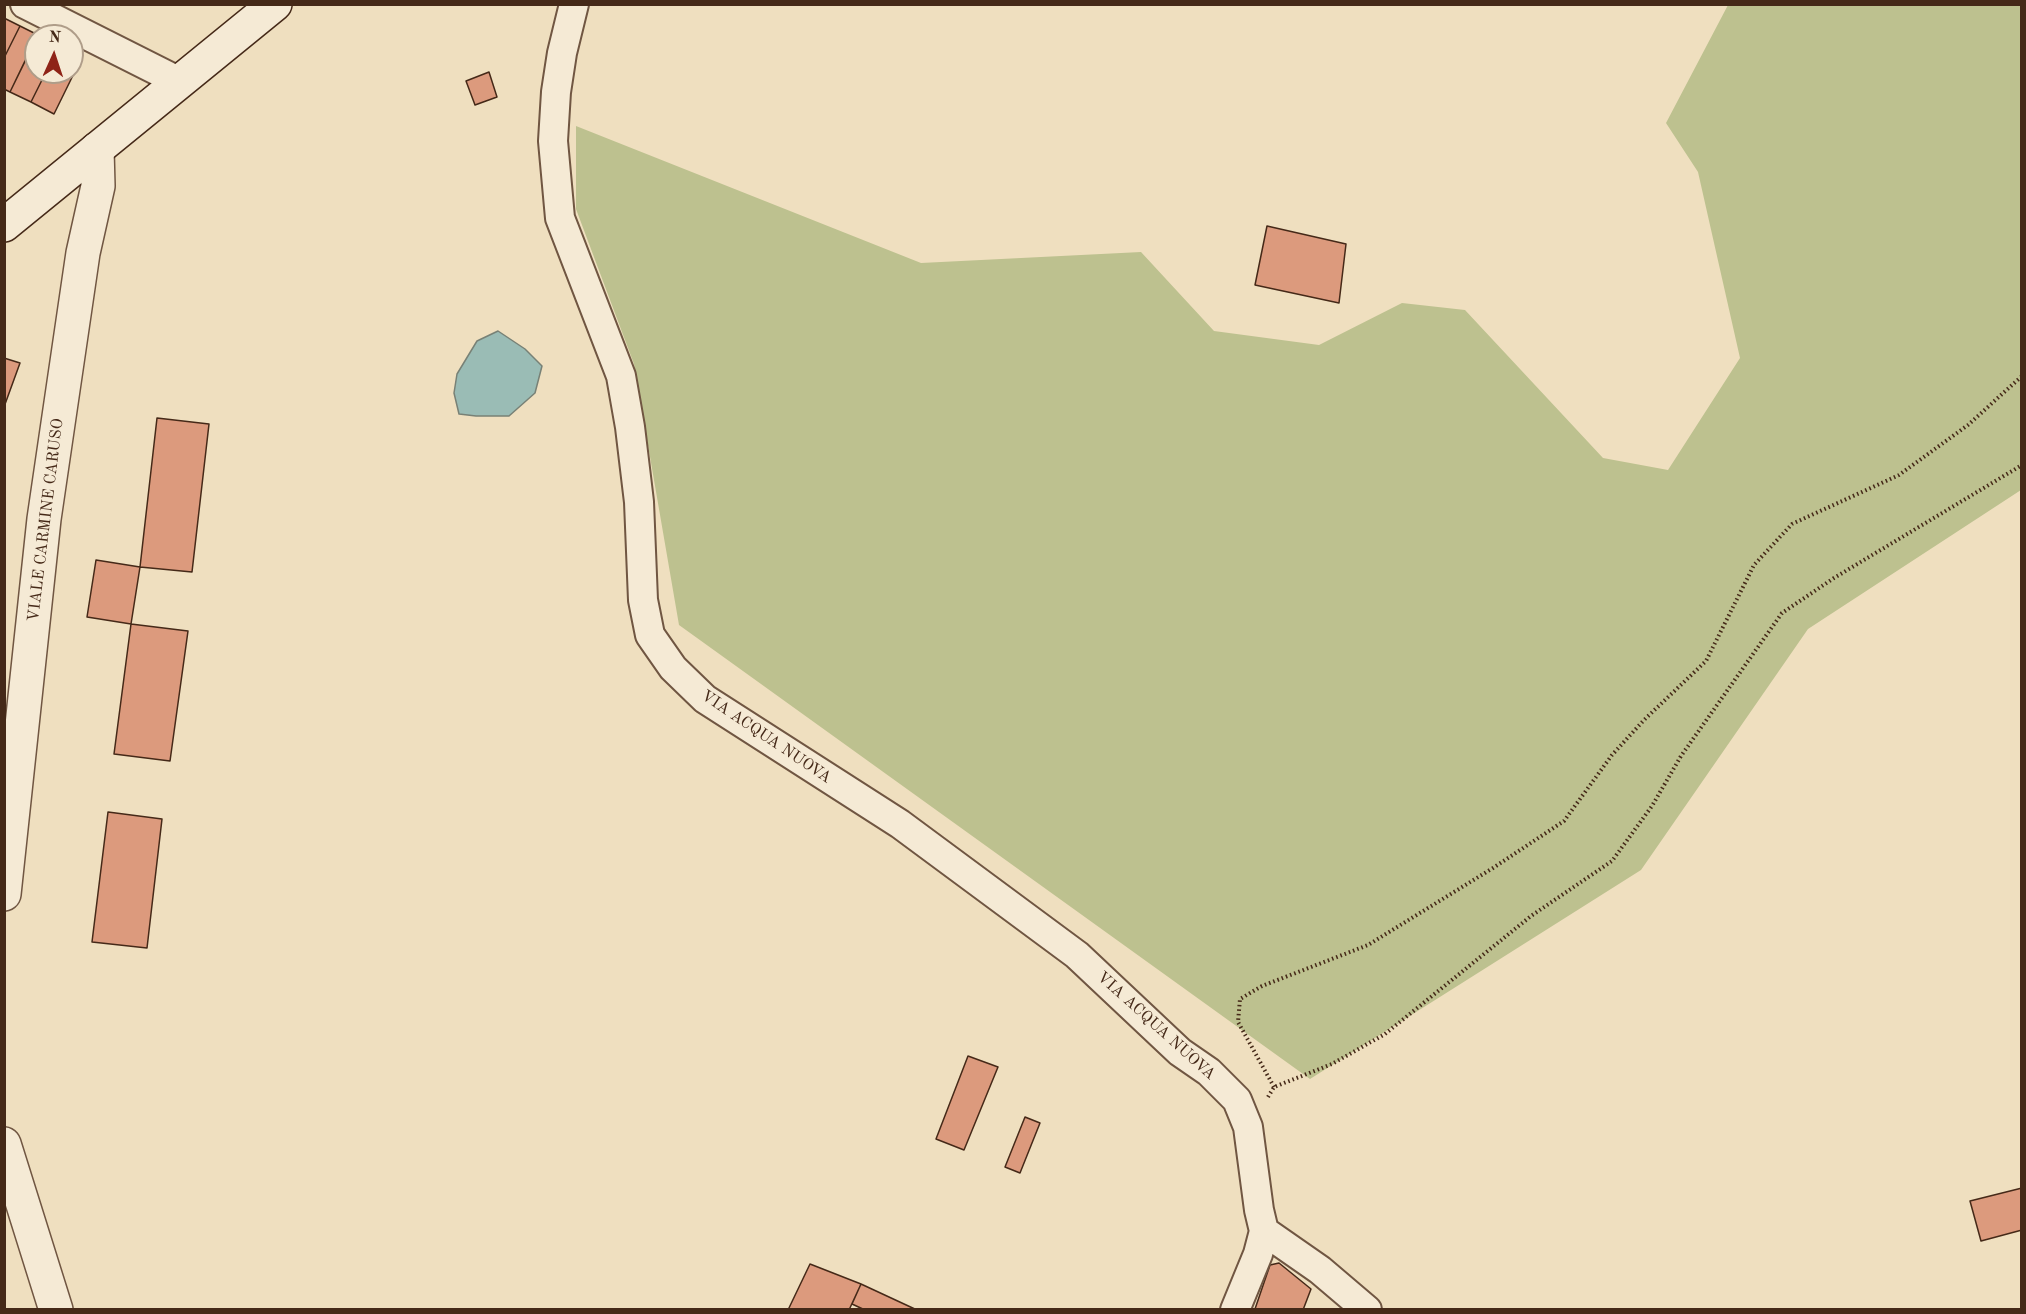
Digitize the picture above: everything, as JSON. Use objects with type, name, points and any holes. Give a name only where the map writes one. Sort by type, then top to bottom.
[{"type":"street","points":[[25,4],[180,81]]},
{"type":"street","points":[[4,225],[274,4]]},
{"type":"street","name":"VIA ACQUA NUOVA","points":[[574,4],[562,53],[556,92],[553,141],[560,218],[621,376],[639,502],[643,600],[650,635],[673,668],[705,699],[900,824],[1077,955],[1180,1052],[1209,1072],[1237,1100],[1248,1127],[1264,1231],[1258,1254],[1235,1310]]},
{"type":"street","name":"VIALE CARMINE CARUSO","points":[[4,894],[44,519],[83,253],[98,186],[97,149]]},
{"type":"street","points":[[4,1144],[56,1310]]},
{"type":"street","points":[[1264,1231],[1320,1270],[1367,1310]]},
{"type":"path","points":[[1274,1087],[1238,1022],[1240,999],[1262,986],[1368,945],[1564,821],[1612,755],[1644,720],[1706,661],[1754,566],[1792,524],[1899,475],[1968,425],[2022,376]]},
{"type":"path","points":[[1248,1127],[1274,1087],[1332,1064],[1384,1034],[1531,916],[1612,861],[1652,806],[1681,756],[1782,614],[1834,578],[2022,465]]},
{"type":"green space","points":[[1728,5],[2021,5],[2021,490],[1808,629],[1641,870],[1310,1079],[679,625],[634,364],[576,209],[576,126],[921,263],[1141,252],[1214,331],[1319,345],[1402,303],[1465,310],[1603,458],[1668,470],[1740,358],[1698,172],[1666,123]]},
{"type":"water","points":[[498,331],[525,349],[542,366],[535,393],[509,416],[459,414],[454,393],[457,374],[477,341]]},
{"type":"building","points":[[4,18],[20,26],[4,58]]},
{"type":"building","points":[[20,26],[24,28],[24,64],[10,92],[4,89],[4,58]]},
{"type":"building","points":[[24,63],[24,84],[40,84],[31,102],[10,92]]},
{"type":"building","points":[[489,72],[497,97],[475,105],[466,81]]},
{"type":"building","points":[[40,84],[69,84],[54,114],[31,102]]},
{"type":"building","points":[[1267,226],[1346,244],[1339,303],[1255,285]]},
{"type":"building","points":[[4,358],[20,363],[4,407]]},
{"type":"building","points":[[157,418],[209,424],[192,572],[140,567]]},
{"type":"building","points":[[96,560],[140,567],[131,624],[87,617]]},
{"type":"building","points":[[131,624],[188,631],[170,761],[114,754]]},
{"type":"building","points":[[108,812],[162,819],[147,948],[92,942]]},
{"type":"building","points":[[968,1056],[998,1067],[964,1150],[936,1139]]},
{"type":"building","points":[[1025,1117],[1040,1123],[1020,1173],[1005,1167]]},
{"type":"building","points":[[2022,1188],[2022,1230],[1981,1241],[1970,1201]]},
{"type":"building","points":[[1279,1263],[1311,1289],[1303,1310],[1255,1309],[1270,1265]]},
{"type":"building","points":[[810,1264],[861,1284],[849,1310],[788,1310]]},
{"type":"building","points":[[861,1284],[917,1310],[865,1310],[852,1304]]}]
